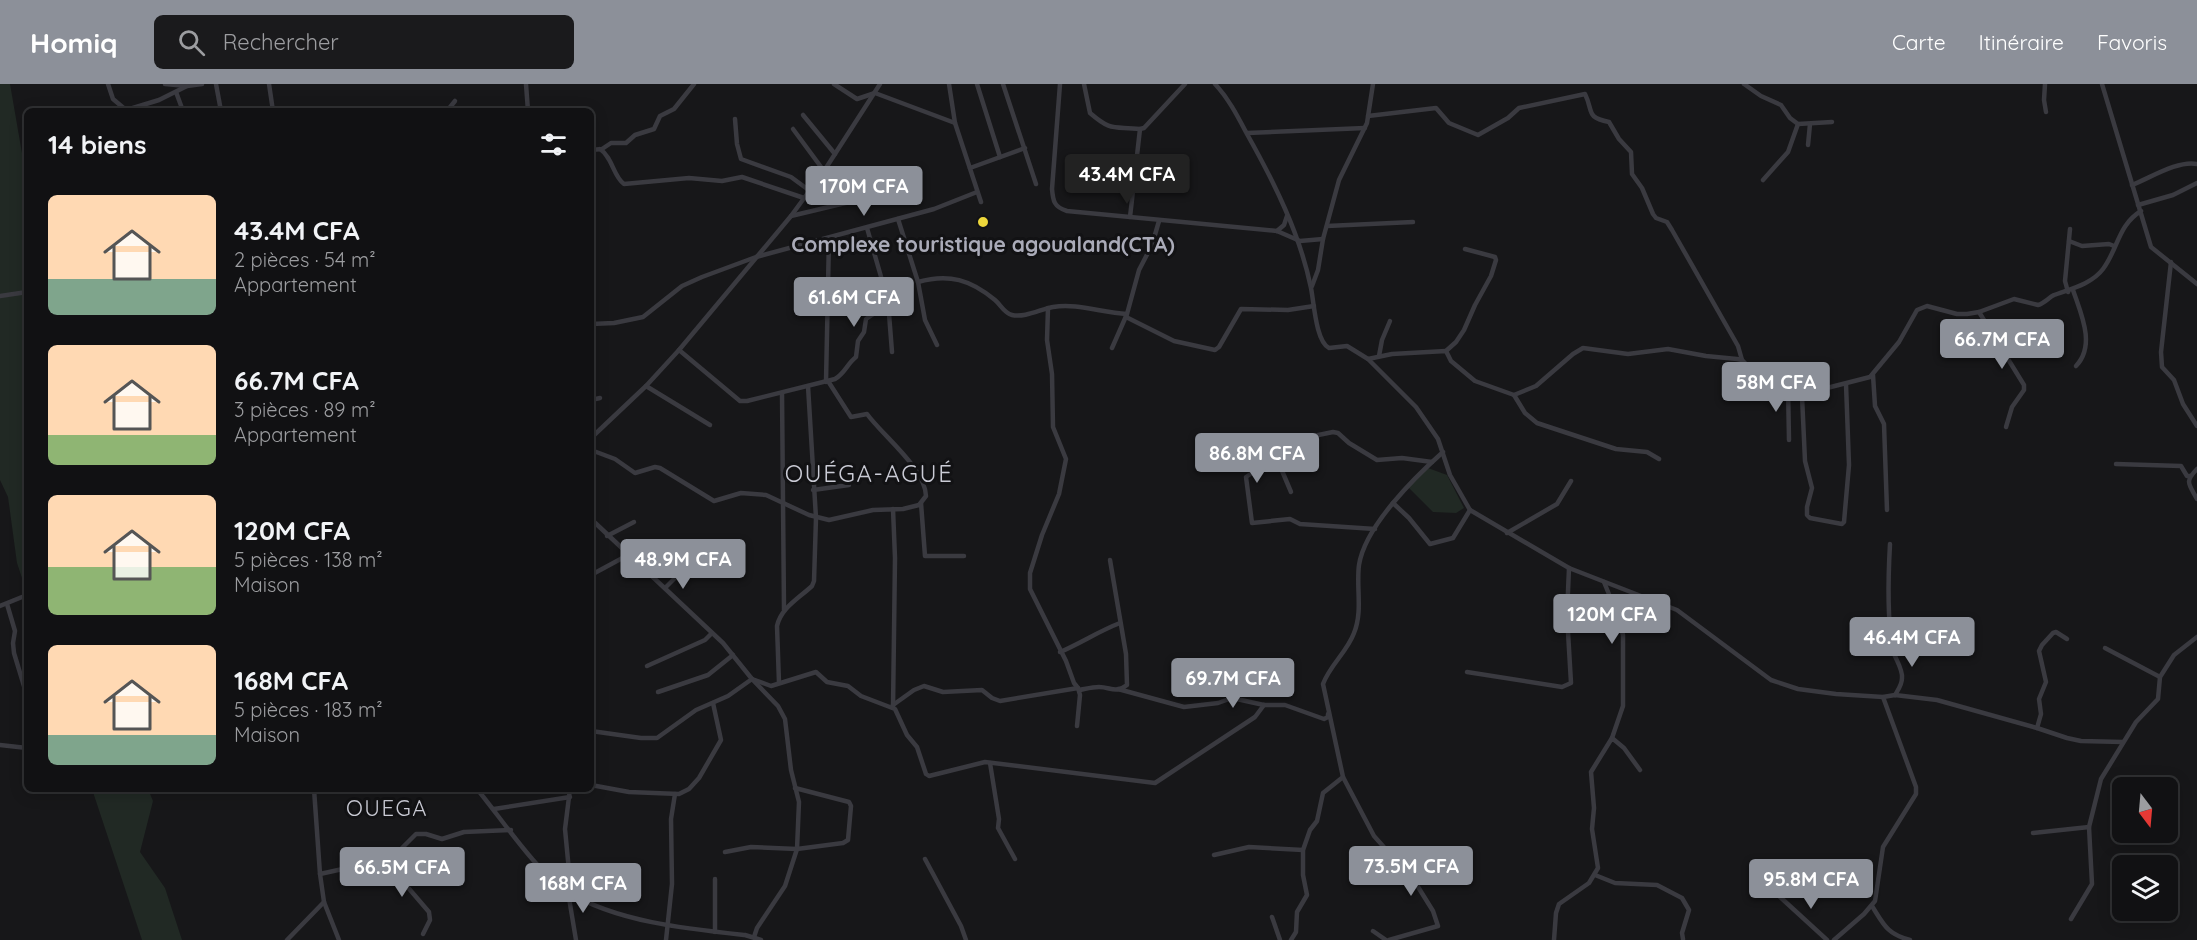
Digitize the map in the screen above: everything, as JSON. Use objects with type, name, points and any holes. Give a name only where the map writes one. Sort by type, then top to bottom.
[{"type":"street","points":[[108,84],[113,99],[122,108]]},
{"type":"street","points":[[165,84],[187,86],[202,84]]},
{"type":"street","points":[[216,84],[220,108]]},
{"type":"street","points":[[269,84],[273,108]]},
{"type":"street","points":[[526,84],[528,108]]},
{"type":"street","points":[[594,150],[611,143],[626,143],[635,135],[654,129],[660,116],[674,109],[694,84]]},
{"type":"street","points":[[834,84],[857,99],[875,93],[955,123]]},
{"type":"street","points":[[594,435],[646,386],[679,350],[790,216],[824,171],[880,84]]},
{"type":"street","points":[[949,84],[955,123],[981,202]]},
{"type":"street","points":[[977,84],[1000,157]]},
{"type":"street","points":[[1003,84],[1036,184]]},
{"type":"street","points":[[1060,84],[1052,189],[1055,205],[1067,211],[1277,231],[1296,239],[1323,239]]},
{"type":"street","points":[[1084,84],[1089,113],[1109,128],[1140,129],[1144,128],[1185,84]]},
{"type":"street","points":[[1215,84],[1260,157],[1287,216],[1311,288],[1323,345],[1329,348],[1347,346],[1368,359],[1422,414],[1438,439],[1452,482],[1470,510],[1569,568],[1677,610],[1705,629],[1758,672],[1782,685],[1836,694],[1883,697],[1895,695],[1937,700],[2074,740],[2123,742]]},
{"type":"street","points":[[1311,288],[1318,270],[1323,239],[1339,180],[1365,128],[1373,84]]},
{"type":"street","points":[[1744,84],[1761,96],[1781,105],[1790,118],[1798,124],[1832,122]]},
{"type":"street","points":[[2046,84],[2044,100],[2046,112]]},
{"type":"street","points":[[2102,84],[2151,247],[2197,284]]},
{"type":"street","points":[[131,108],[150,103],[187,86]]},
{"type":"street","points":[[176,92],[182,108]]},
{"type":"street","points":[[1368,116],[1436,108],[1449,123],[1478,135],[1508,118],[1519,108],[1584,94],[1594,118],[1609,122],[1619,139],[1628,146],[1631,152],[1632,174],[1642,188],[1653,214],[1656,218],[1667,222],[1672,230],[1738,346],[1742,360],[1757,375],[1788,386],[1816,391],[1873,375],[1899,342],[1917,310],[1922,307],[1933,307],[1957,314],[1979,312],[2014,298],[2038,305],[2052,296],[2071,291],[2101,272],[2128,220],[2141,211]]},
{"type":"street","points":[[449,108],[455,101]]},
{"type":"street","points":[[150,103],[151,108]]},
{"type":"street","points":[[803,115],[835,154]]},
{"type":"street","points":[[735,119],[741,159],[791,177],[810,191]]},
{"type":"street","points":[[1763,180],[1788,152],[1798,124]]},
{"type":"street","points":[[1808,145],[1810,124]]},
{"type":"street","points":[[1246,133],[1365,128]]},
{"type":"street","points":[[793,129],[824,171]]},
{"type":"street","points":[[1130,217],[1140,129]]},
{"type":"street","points":[[970,168],[1025,148]]},
{"type":"street","points":[[600,149],[606,154],[619,180],[624,184],[689,178],[722,182],[742,177],[804,198]]},
{"type":"street","points":[[2132,185],[2166,170],[2186,164],[2197,164]]},
{"type":"street","points":[[2139,205],[2173,195],[2197,183]]},
{"type":"street","points":[[594,324],[643,317],[682,286],[702,276],[756,257],[934,209],[977,192]]},
{"type":"street","points":[[790,216],[858,200]]},
{"type":"street","points":[[1277,231],[1284,225],[1287,216]]},
{"type":"street","points":[[897,219],[918,282],[925,320],[937,345]]},
{"type":"street","points":[[1112,348],[1126,316],[1139,270],[1152,245],[1159,221]]},
{"type":"street","points":[[1327,226],[1413,222]]},
{"type":"street","points":[[867,228],[886,294],[892,352]]},
{"type":"street","points":[[2070,230],[2065,281],[2071,291],[2087,346],[2085,356],[2076,366]]},
{"type":"street","points":[[594,451],[615,459],[635,473],[655,467],[660,468],[712,501],[741,492],[771,497],[816,518],[833,520],[873,510],[916,507],[921,503],[926,496],[924,486],[905,456],[879,430],[867,414],[851,417],[827,382],[829,238]]},
{"type":"street","points":[[2069,241],[2082,246],[2109,244],[2114,246]]},
{"type":"street","points":[[1368,359],[1446,351],[1456,342],[1497,260],[1495,257],[1465,249]]},
{"type":"street","points":[[2171,262],[2161,352],[2162,367],[2174,380],[2183,404],[2197,426]]},
{"type":"street","points":[[918,282],[935,277],[978,286],[1011,315],[1074,306],[1126,316],[1174,341],[1215,350],[1241,309],[1288,310],[1314,306]]},
{"type":"street","points":[[0,296],[24,292]]},
{"type":"street","points":[[679,350],[740,401],[827,382],[844,374],[849,363],[856,357],[858,341],[864,332],[866,319],[878,312],[886,294]]},
{"type":"street","points":[[1048,308],[1047,340],[1052,374],[1053,427],[1066,459],[1059,494],[1042,536],[1029,581],[1030,590],[1078,689],[1077,726]]},
{"type":"street","points":[[1979,312],[2024,385],[2024,390],[2012,407],[2007,427]]},
{"type":"street","points":[[1380,356],[1382,340],[1390,321]]},
{"type":"street","points":[[1514,395],[1536,386],[1583,348],[1628,354],[1668,349],[1742,360]]},
{"type":"street","points":[[1446,351],[1451,361],[1476,381],[1514,395],[1525,413],[1537,423],[1616,449],[1647,452],[1659,459]]},
{"type":"street","points":[[1873,375],[1875,403],[1884,424],[1887,510]]},
{"type":"street","points":[[1797,388],[1802,396],[1806,466],[1812,488],[1807,515],[1810,518],[1842,524],[1849,465],[1846,384]]},
{"type":"street","points":[[646,386],[710,425]]},
{"type":"street","points":[[783,610],[812,586],[814,581],[816,518],[808,386]]},
{"type":"street","points":[[1788,386],[1789,440]]},
{"type":"street","points":[[779,683],[777,626],[783,610],[782,393]]},
{"type":"street","points":[[594,399],[600,398]]},
{"type":"street","points":[[1291,492],[1280,466],[1289,442],[1335,432],[1377,460],[1402,458],[1432,462]]},
{"type":"street","points":[[1373,931],[1387,940],[1438,926],[1433,911],[1415,882],[1374,836],[1343,777],[1323,684],[1354,633],[1358,617],[1359,564],[1365,546],[1406,485],[1443,452]]},
{"type":"street","points":[[1282,458],[1267,462],[1246,477],[1252,523],[1290,519],[1300,524],[1375,529]]},
{"type":"street","points":[[2116,464],[2181,466],[2187,476],[2190,476]]},
{"type":"street","points":[[2197,469],[2190,476],[2189,485],[2197,499]]},
{"type":"street","points":[[1507,533],[1557,504],[1571,481]]},
{"type":"street","points":[[813,490],[849,485]]},
{"type":"street","points":[[921,503],[926,556],[964,556]]},
{"type":"street","points":[[1393,503],[1409,518],[1430,544],[1453,538],[1470,510]]},
{"type":"street","points":[[893,509],[895,558],[893,706],[917,747],[928,776],[980,763],[990,763],[1155,783],[1255,717],[1264,705]]},
{"type":"street","points":[[594,522],[733,655],[777,706],[785,719],[790,770],[799,809],[797,849],[785,886],[757,928],[754,937]]},
{"type":"street","points":[[607,536],[634,522]]},
{"type":"street","points":[[1890,544],[1887,598],[1893,651],[1903,676],[1902,684],[1895,695]]},
{"type":"street","points":[[665,588],[699,554]]},
{"type":"street","points":[[594,573],[628,555]]},
{"type":"street","points":[[893,706],[914,690],[924,686],[943,692],[982,690],[992,698],[1000,700],[1098,687],[1105,687],[1111,691],[1127,685],[1126,654],[1110,560]]},
{"type":"street","points":[[1467,672],[1562,687],[1571,683],[1567,615],[1569,568]]},
{"type":"street","points":[[1554,940],[1559,904],[1589,883],[1598,868],[1592,829],[1594,808],[1592,772],[1612,738],[1623,706],[1623,635],[1616,609],[1604,582]]},
{"type":"street","points":[[0,606],[24,596]]},
{"type":"street","points":[[7,604],[15,631],[14,653],[24,686]]},
{"type":"street","points":[[1060,652],[1093,634],[1120,623]]},
{"type":"street","points":[[2037,728],[2041,714],[2039,699],[2046,682],[2040,648],[2053,633],[2067,639]]},
{"type":"street","points":[[647,666],[705,640],[711,634]]},
{"type":"street","points":[[2072,919],[2092,884],[2089,827],[2101,779],[2136,722],[2158,699],[2160,677],[2178,651],[2197,637]]},
{"type":"street","points":[[2105,648],[2160,677]]},
{"type":"street","points":[[658,692],[708,675],[733,655]]},
{"type":"street","points":[[752,679],[768,685],[816,672],[827,682],[848,686],[861,696],[893,706]]},
{"type":"street","points":[[594,731],[657,738],[696,710],[728,696],[752,679]]},
{"type":"street","points":[[1118,689],[1184,707],[1218,703],[1232,698],[1264,705],[1285,705],[1324,719],[1328,717],[1328,711]]},
{"type":"street","points":[[1838,939],[1872,906],[1877,895],[1883,847],[1916,794],[1916,787],[1883,697]]},
{"type":"street","points":[[594,786],[629,792],[675,795],[684,792],[699,778],[721,740],[713,703]]},
{"type":"street","points":[[1612,738],[1624,748],[1640,770]]},
{"type":"street","points":[[0,745],[24,748]]},
{"type":"street","points":[[990,763],[999,819],[998,828],[1015,859]]},
{"type":"street","points":[[1291,940],[1296,932],[1297,912],[1307,895],[1302,850],[1310,830],[1317,821],[1323,793],[1343,777]]},
{"type":"street","points":[[725,852],[752,847],[797,849],[846,842],[850,834],[851,806],[849,802],[795,788]]},
{"type":"street","points":[[314,792],[324,902],[339,940]]},
{"type":"street","points":[[480,792],[544,871],[568,892],[616,912],[761,940]]},
{"type":"street","points":[[570,792],[565,829],[569,871],[568,892],[576,940]]},
{"type":"street","points":[[666,940],[672,884],[670,819],[675,795]]},
{"type":"street","points":[[494,809],[570,797]]},
{"type":"street","points":[[2033,833],[2089,827]]},
{"type":"street","points":[[320,874],[383,861],[393,856],[416,834],[426,834],[442,839],[464,832],[511,830]]},
{"type":"street","points":[[1214,855],[1249,847],[1302,850]]},
{"type":"street","points":[[925,859],[961,926],[966,940]]},
{"type":"street","points":[[383,861],[429,912],[430,920],[423,934]]},
{"type":"street","points":[[1595,875],[1616,883],[1657,885],[1682,898],[1689,910],[1682,933],[1683,939]]},
{"type":"street","points":[[715,879],[715,932]]},
{"type":"street","points":[[1779,896],[1827,940]]},
{"type":"street","points":[[287,940],[324,902]]},
{"type":"street","points":[[1872,906],[1883,924],[1895,936],[1910,940]]},
{"type":"street","points":[[1272,917],[1280,940]]},
{"type":"shaded area","points":[[0,84],[10,84],[24,165],[24,584],[17,563],[8,497],[0,480]]},
{"type":"shaded area","points":[[1428,468],[1447,475],[1464,508],[1456,513],[1433,512],[1408,487]]},
{"type":"shaded area","points":[[93,792],[149,792],[153,801],[140,852],[165,888],[182,940],[142,940]]},
{"type":"place","name":"Complexe touristique agoualand(CTA)","points":[[983,222]]},
{"type":"district","name":"OUÉGA-AGUÉ","points":[[869,473]]},
{"type":"district","name":"OUEGA","points":[[387,808]]}]
